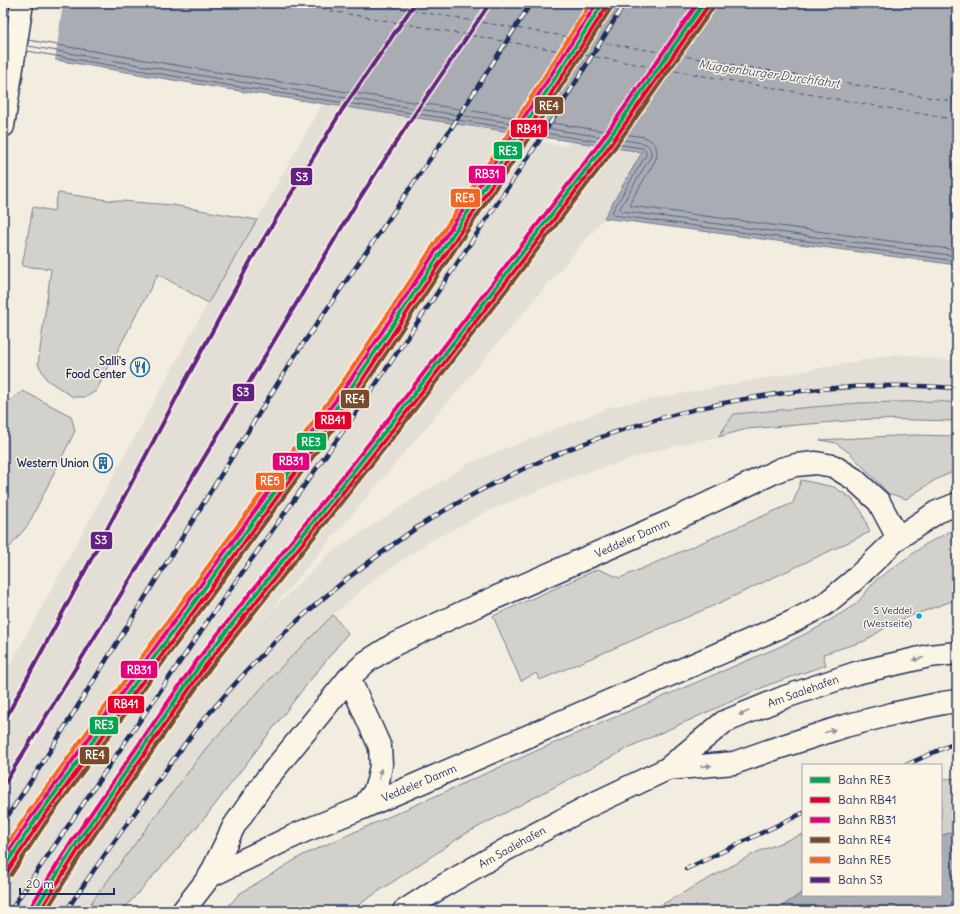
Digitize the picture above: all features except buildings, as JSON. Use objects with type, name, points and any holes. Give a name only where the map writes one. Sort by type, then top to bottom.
[{"type":"street","points":[[3,126],[22,3]]},
{"type":"street","name":"Veddeler Damm","points":[[183,911],[210,876],[234,826],[265,781],[349,678],[366,662],[393,645],[474,607],[675,519],[781,469],[796,465],[816,463],[833,466],[854,479],[879,502],[898,538]]},
{"type":"street","name":"Veddeler Damm","points":[[210,876],[302,832],[362,808],[792,622],[824,605],[852,582],[898,538],[937,512],[957,504]]},
{"type":"street","name":"Am Saalehafen","points":[[404,911],[441,887],[526,838],[667,769],[724,722],[785,697],[856,673],[929,656],[957,653]]},
{"type":"street","name":"Veddeler Damm","points":[[349,678],[380,747],[381,765],[378,781],[374,792],[362,808]]},
{"type":"street","name":"Am Saalehafen","points":[[667,769],[734,763],[845,726],[892,714],[957,701]]},
{"type":"shaded area","points":[[391,3],[611,3],[525,138],[566,146],[664,3],[637,151],[643,152],[604,218],[249,636],[273,609],[331,552],[471,462],[614,406],[897,354],[957,361],[957,403],[938,401],[859,403],[734,414],[718,437],[670,447],[569,478],[488,511],[429,542],[373,580],[333,615],[283,665],[85,911],[3,911],[3,678],[208,303],[257,220],[321,106]]},
{"type":"shaded area","points":[[58,193],[108,200],[172,205],[257,220],[208,303],[158,274],[96,391],[86,397],[73,397],[47,380],[38,364],[51,269],[22,266],[33,207],[54,211]]},
{"type":"shaded area","points":[[23,391],[71,416],[75,431],[28,525],[9,548],[3,551],[3,411],[6,403]]},
{"type":"shaded area","points":[[938,401],[957,403],[957,421],[871,419],[747,429],[718,437],[734,414],[859,403]]},
{"type":"shaded area","points":[[913,435],[957,436],[957,470],[935,480],[906,499],[888,493],[851,454],[836,443],[820,440]]},
{"type":"shaded area","points":[[801,480],[834,487],[851,498],[862,512],[870,532],[715,605],[540,680],[536,673],[521,681],[493,616],[598,569],[620,578],[793,503]]},
{"type":"shaded area","points":[[957,528],[957,601],[952,601],[894,622],[865,641],[823,654],[826,665],[768,685],[636,744],[465,834],[350,911],[224,911],[239,894],[303,855],[543,748],[779,647],[821,626],[856,604],[876,580],[926,544]]},
{"type":"shaded area","points":[[333,615],[348,633],[300,693],[204,819],[122,911],[85,911],[206,748],[283,665]]},
{"type":"shaded area","points":[[957,778],[957,830],[942,836],[942,780]]},
{"type":"shaded area","points":[[802,834],[802,893],[775,911],[650,911],[757,852]]},
{"type":"water","name":"Müggenburger Durchfahrt","points":[[3,3],[957,3],[957,265],[604,218],[642,152],[220,88],[3,51]]},
{"type":"water","points":[[957,830],[957,911],[775,911],[802,893],[802,896],[942,896],[942,836]]},
{"type":"pier","points":[[3,3],[63,3],[55,61],[3,53]]},
{"type":"ferry route","points":[[285,3],[957,120]]},
{"type":"ferry route","points":[[367,3],[957,102]]},
{"type":"railway","points":[[3,823],[40,767],[294,357],[452,127],[531,3]]},
{"type":"railway","points":[[10,911],[212,615],[368,396],[539,141],[625,3]]},
{"type":"railway","points":[[66,911],[187,741],[225,695],[280,637],[325,597],[376,557],[424,523],[485,488],[548,458],[613,433],[680,413],[748,398],[817,389],[887,386],[957,388]]},
{"type":"railway","points":[[908,764],[957,742]]},
{"type":"railway","points":[[686,869],[802,813]]},
{"type":"rail line","name":"S3","points":[[3,723],[251,260],[342,110],[415,3]]},
{"type":"rail line","name":"S3","points":[[3,786],[174,508],[354,207],[490,3]]},
{"type":"rail line","name":"RE5","points":[[3,851],[28,813],[345,379],[510,131],[591,3]]},
{"type":"rail line","name":"RB31","points":[[3,860],[32,816],[349,382],[514,133],[597,3]]},
{"type":"rail line","name":"RE3","points":[[3,869],[36,819],[353,385],[518,136],[603,3]]},
{"type":"rail line","name":"RB31","points":[[30,908],[72,841],[198,659],[394,412],[596,148],[698,3]]},
{"type":"rail line","name":"RE3","points":[[34,911],[76,844],[202,662],[398,415],[600,151],[704,3]]},
{"type":"rail line","name":"RB41","points":[[7,872],[40,822],[357,388],[522,139],[607,6]]},
{"type":"rail line","name":"RB41","points":[[40,911],[80,847],[206,665],[402,418],[604,154],[708,6]]},
{"type":"rail line","name":"RE4","points":[[11,875],[44,825],[361,391],[526,142],[611,8]]},
{"type":"rail line","name":"RE4","points":[[46,911],[84,850],[210,668],[406,421],[608,157],[712,9]]},
{"type":"place","name":"Salli's Food Center","points":[[140,367]]},
{"type":"place","name":"Western Union","points":[[103,463]]},
{"type":"place","name":"S Veddel (Westseite)","points":[[919,616]]}]
